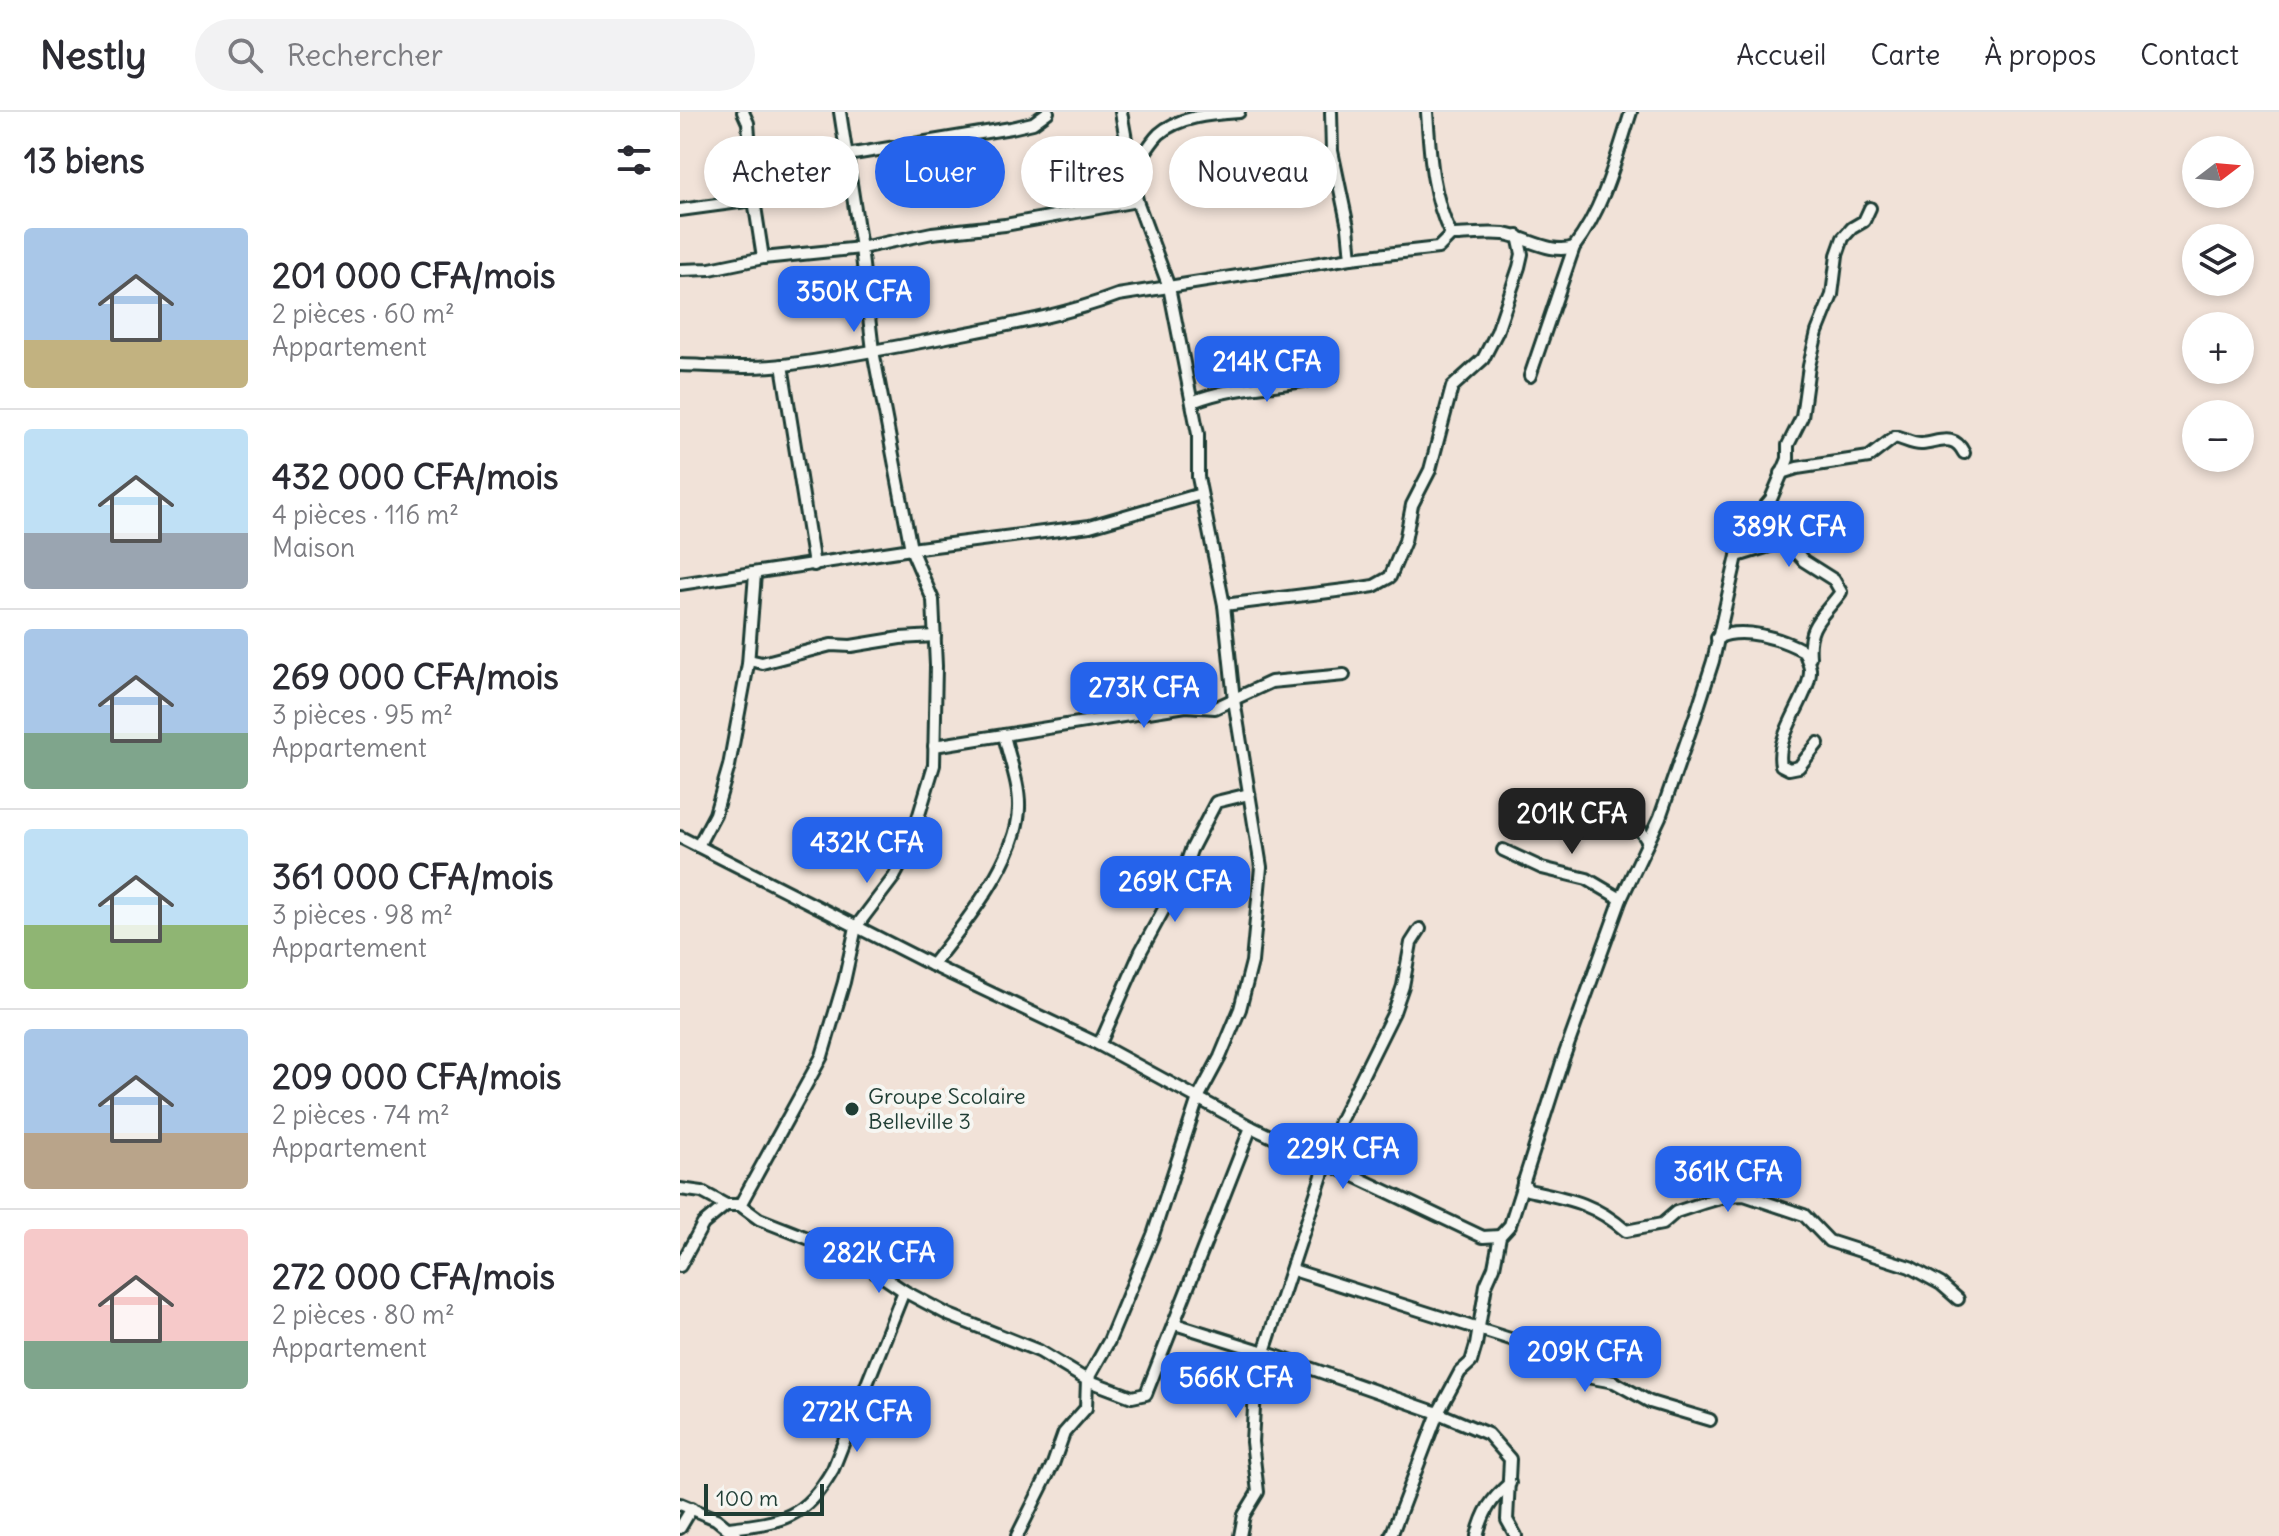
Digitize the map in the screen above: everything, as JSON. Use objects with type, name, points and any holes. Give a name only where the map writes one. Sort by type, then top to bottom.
[{"type":"street","points":[[743,112],[749,136]]},
{"type":"street","points":[[840,112],[844,136]]},
{"type":"street","points":[[859,153],[1011,128],[1033,123],[1048,112]]},
{"type":"street","points":[[1121,112],[1126,136]]},
{"type":"street","points":[[1153,142],[1182,120],[1239,112]]},
{"type":"street","points":[[1331,112],[1332,151],[1348,227],[1351,258]]},
{"type":"street","points":[[1427,112],[1432,176],[1442,216],[1451,235]]},
{"type":"street","points":[[1530,376],[1574,247],[1585,232],[1611,176],[1631,112]]},
{"type":"street","points":[[680,210],[704,207]]},
{"type":"street","points":[[755,208],[763,258]]},
{"type":"street","points":[[740,1205],[822,1056],[844,982],[856,927],[894,877],[908,851],[934,765],[933,600],[911,549],[873,351],[855,208]]},
{"type":"street","points":[[680,270],[710,269],[763,258],[861,248],[932,233],[1005,225],[1098,208]]},
{"type":"street","points":[[1017,1536],[1053,1464],[1064,1433],[1086,1408],[1087,1380],[1109,1341],[1153,1235],[1198,1098],[1240,1009],[1252,962],[1261,867],[1234,700],[1224,605],[1198,477],[1198,434],[1169,287],[1140,208]]},
{"type":"street","points":[[1391,1536],[1438,1413],[1460,1372],[1471,1362],[1500,1236],[1510,1225],[1563,1059],[1621,899],[1660,817],[1696,714],[1713,661],[1737,556],[1751,523],[1771,499],[1788,459],[1788,445],[1802,417],[1809,366],[1817,332],[1832,295],[1843,238],[1864,221],[1870,208]]},
{"type":"street","points":[[680,365],[782,365],[873,351],[1026,321],[1118,295],[1351,258],[1438,248],[1451,235],[1498,233],[1563,250],[1574,247]]},
{"type":"street","points":[[1224,605],[1374,586],[1390,577],[1405,541],[1412,505],[1430,470],[1452,387],[1483,359],[1497,332],[1522,254],[1518,236]]},
{"type":"street","points":[[782,365],[814,565]]},
{"type":"street","points":[[1192,402],[1212,394],[1332,376]]},
{"type":"street","points":[[1781,473],[1869,457],[1895,437],[1921,444],[1940,439],[1953,441],[1960,445],[1964,453]]},
{"type":"street","points":[[680,584],[1090,526],[1201,494]]},
{"type":"street","points":[[1737,556],[1779,543],[1792,548],[1804,561],[1834,580],[1841,592],[1812,627],[1810,671],[1783,742],[1779,756],[1781,765],[1789,769],[1799,767],[1818,743]]},
{"type":"street","points":[[698,846],[723,791],[749,660],[755,574]]},
{"type":"street","points":[[1717,638],[1731,631],[1789,643],[1804,651],[1810,671]]},
{"type":"street","points":[[749,660],[762,663],[831,645],[851,646],[935,636]]},
{"type":"street","points":[[934,746],[1186,706],[1215,708],[1271,682],[1344,675]]},
{"type":"street","points":[[932,965],[972,915],[1005,856],[1015,831],[1019,807],[1004,735]]},
{"type":"street","points":[[1098,1044],[1141,951],[1182,876],[1207,815],[1216,802],[1249,794]]},
{"type":"street","points":[[1574,795],[1641,831],[1648,842]]},
{"type":"street","points":[[680,837],[932,965],[1098,1044],[1251,1127],[1483,1237],[1500,1236]]},
{"type":"street","points":[[1503,850],[1542,868],[1587,879],[1621,899]]},
{"type":"street","points":[[1240,1536],[1244,1515],[1258,1492],[1252,1442],[1254,1404],[1264,1352],[1340,1121],[1394,1012],[1403,986],[1411,943],[1420,929]]},
{"type":"street","points":[[680,1189],[702,1192],[726,1205],[740,1205],[759,1219],[786,1228],[867,1266],[904,1291],[982,1330],[1039,1351],[1087,1380],[1132,1397],[1146,1394],[1251,1127]]},
{"type":"street","points":[[1523,1182],[1528,1190],[1589,1205],[1605,1213],[1626,1231],[1662,1224],[1676,1212],[1703,1203],[1744,1195],[1804,1215],[1829,1241],[1910,1267],[1941,1284],[1958,1299]]},
{"type":"street","points":[[680,1266],[703,1224],[726,1205]]},
{"type":"street","points":[[1293,1270],[1526,1344],[1556,1362],[1580,1369],[1592,1378],[1614,1382],[1650,1402],[1710,1420]]},
{"type":"street","points":[[729,1528],[775,1523],[787,1518],[824,1485],[904,1291]]},
{"type":"street","points":[[1175,1324],[1438,1413],[1488,1434],[1510,1459],[1507,1520],[1516,1536]]},
{"type":"street","points":[[1477,1536],[1483,1515],[1493,1497],[1510,1483]]},
{"type":"street","points":[[680,1504],[729,1528],[737,1536]]},
{"type":"street","points":[[680,1528],[692,1508]]},
{"type":"place","name":"Groupe Scolaire Belleville 3","points":[[852,1109]]}]
